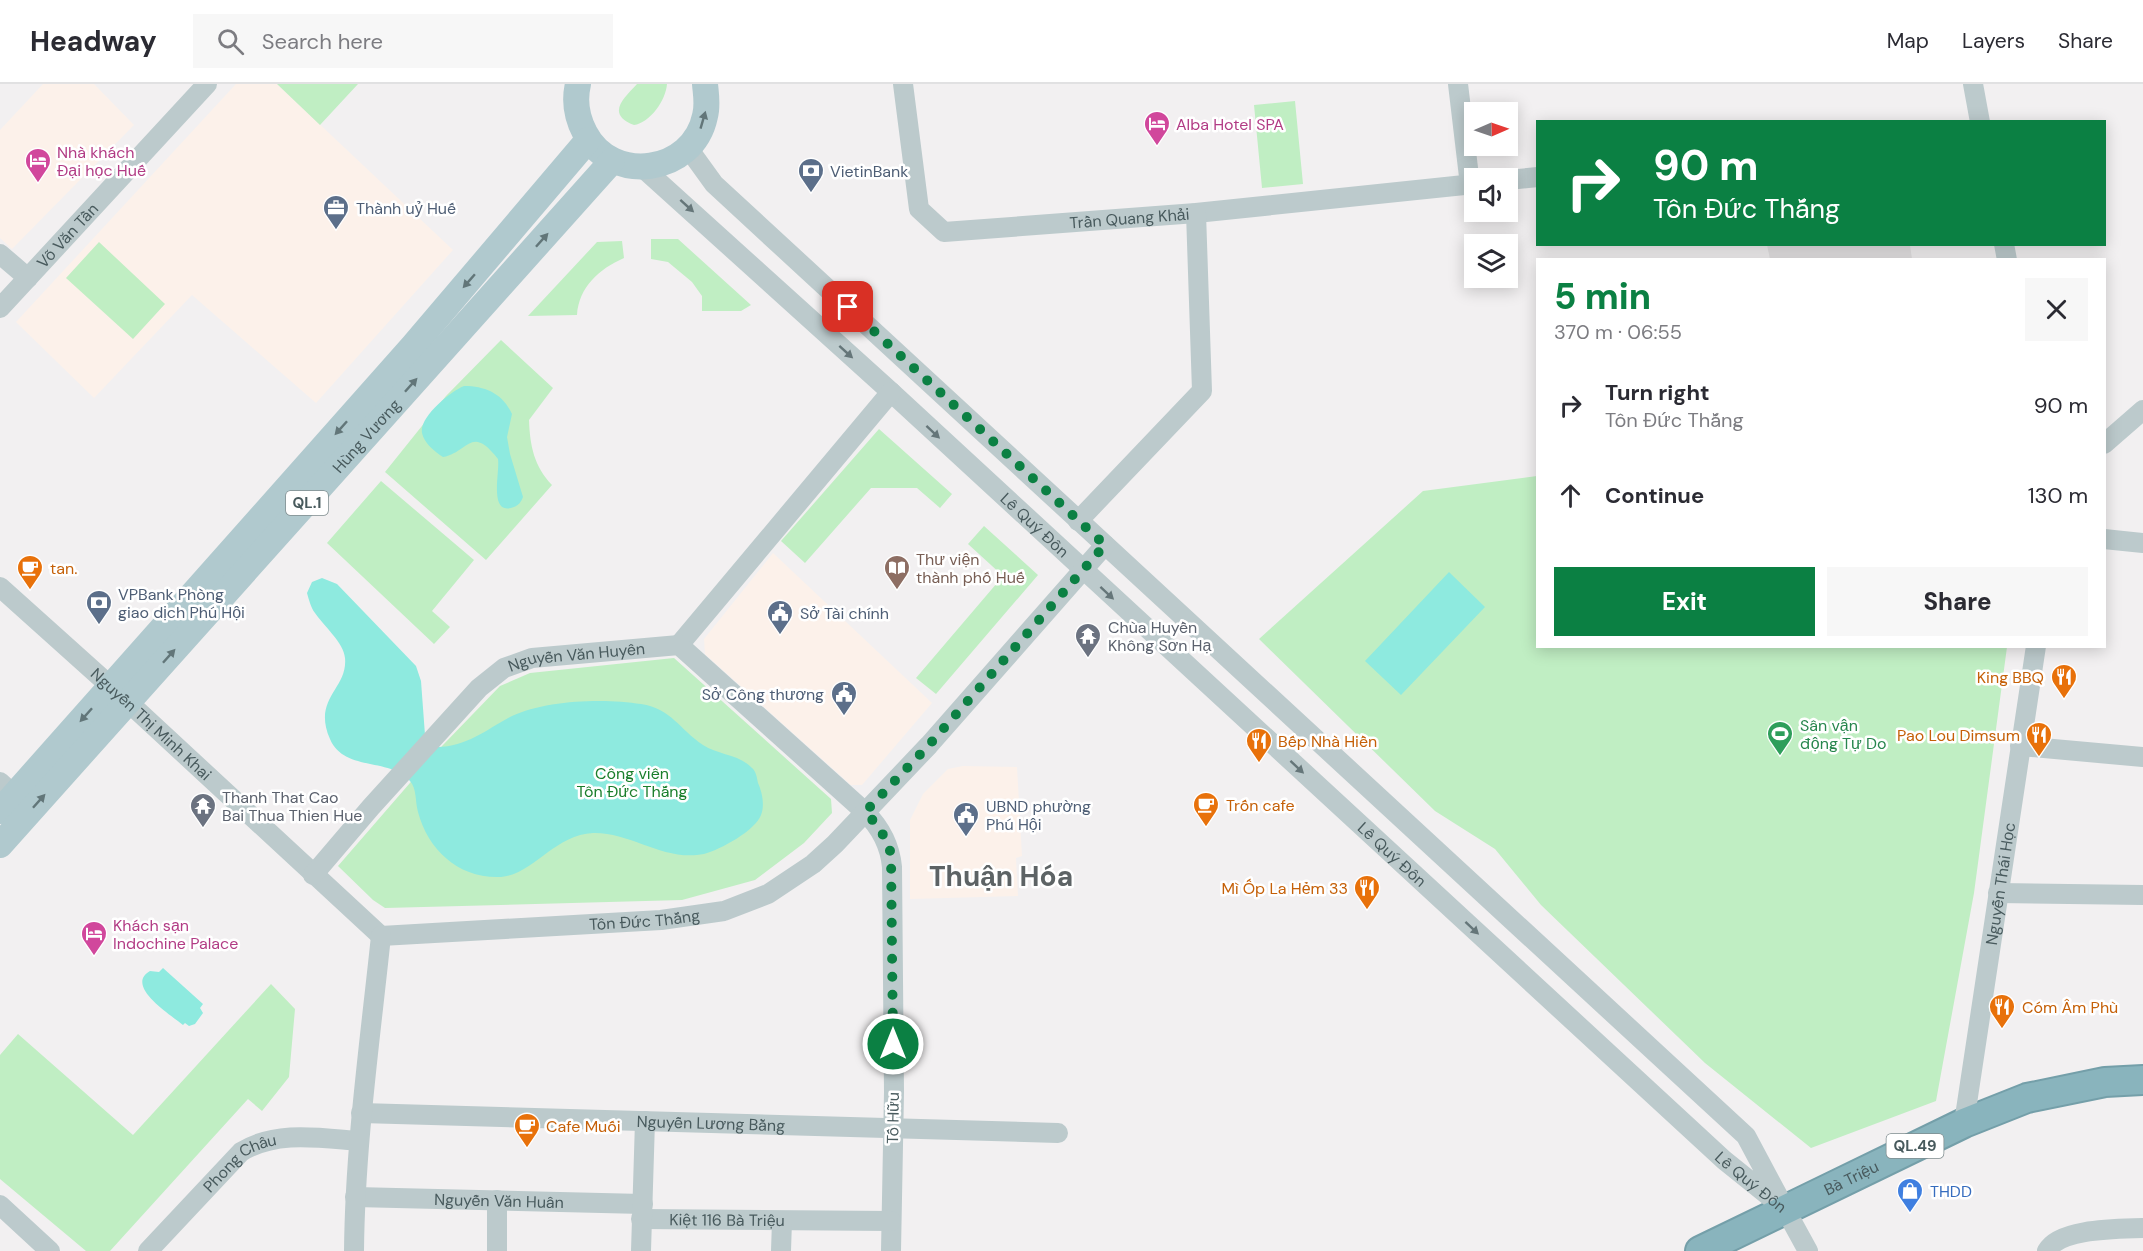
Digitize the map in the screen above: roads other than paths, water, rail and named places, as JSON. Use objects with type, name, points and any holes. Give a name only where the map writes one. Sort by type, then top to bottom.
[{"type":"highway","name":"Bà Triệu","points":[[1700,1251],[1964,1123],[2027,1098],[2104,1082],[2143,1080]]},
{"type":"main road","points":[[577,85],[576,105],[580,124],[588,140],[612,160],[643,168],[660,165],[675,158],[688,148],[705,118],[707,102],[705,84]]},
{"type":"main road","name":"Hùng Vương","points":[[0,845],[119,694],[588,140]]},
{"type":"main road","name":"Hùng Vương","points":[[5,796],[119,694],[612,160]]},
{"type":"street","name":"Trần Quang Khải","points":[[903,84],[920,209],[944,232],[1197,213],[1464,185]]},
{"type":"street","points":[[1458,84],[1470,168]]},
{"type":"street","points":[[1973,84],[1980,120]]},
{"type":"street","name":"Võ Văn Tần","points":[[0,308],[200,86]]},
{"type":"street","name":"Lê Quý Đôn","points":[[688,148],[714,184],[1746,1136],[1785,1209]]},
{"type":"street","name":"Lê Quý Đôn","points":[[643,168],[891,392],[1726,1161],[1785,1209]]},
{"type":"street","points":[[1518,179],[1536,177]]},
{"type":"street","points":[[1078,521],[1202,391],[1197,213]]},
{"type":"street","points":[[0,254],[28,278]]},
{"type":"street","points":[[789,300],[813,275]]},
{"type":"street","points":[[865,812],[679,645],[891,392]]},
{"type":"street","points":[[2106,442],[2143,410]]},
{"type":"street","points":[[2106,539],[2143,543]]},
{"type":"street","name":"Tôn Đức Thắng","points":[[381,936],[661,920],[724,911],[768,894],[813,864],[865,812],[929,745],[1105,545]]},
{"type":"street","name":"Nguyễn Thị Minh Khai","points":[[0,587],[381,936]]},
{"type":"street","name":"Nguyễn Văn Huyên","points":[[313,875],[431,740],[479,688],[504,668],[532,658],[679,645]]},
{"type":"street","name":"Nguyễn Thái Học","points":[[1964,1123],[2036,648]]},
{"type":"street","points":[[2020,746],[2143,757]]},
{"type":"street","name":"Tố Hữu","points":[[865,812],[877,824],[891,854],[893,1127],[891,1251]]},
{"type":"street","points":[[1450,908],[1472,883]]},
{"type":"street","points":[[1998,893],[2143,895]]},
{"type":"street","points":[[354,1251],[354,1197],[361,1113],[381,936]]},
{"type":"street","name":"Nguyễn Lương Bằng","points":[[361,1113],[1058,1133]]},
{"type":"street","points":[[641,1251],[645,1121]]},
{"type":"street","name":"Phong Châu","points":[[148,1251],[241,1152],[254,1144],[278,1138],[305,1137],[359,1141]]},
{"type":"street","name":"Nguyễn Văn Huân","points":[[354,1197],[497,1200],[642,1211]]},
{"type":"street","points":[[497,1200],[497,1251]]},
{"type":"street","points":[[0,1205],[50,1251]]},
{"type":"street","points":[[1785,1209],[1808,1251]]},
{"type":"street","name":"Kiệt 116 Bà Triệu","points":[[642,1211],[782,1221],[781,1251]]},
{"type":"street","points":[[782,1221],[891,1221]]},
{"type":"street","points":[[2047,1251],[2050,1245],[2074,1234],[2101,1229],[2143,1228]]},
{"type":"water","points":[[464,386],[493,392],[504,401],[512,414],[507,437],[523,497],[514,507],[501,506],[498,500],[498,459],[482,443],[470,443],[443,457],[430,447],[423,437],[422,427],[431,412],[444,399]]},
{"type":"water","points":[[1449,572],[1485,607],[1401,695],[1365,661]]},
{"type":"water","points":[[322,578],[337,584],[416,666],[421,681],[425,735],[437,747],[467,741],[512,716],[541,707],[593,701],[641,704],[668,715],[703,745],[735,757],[752,768],[762,794],[763,807],[758,821],[737,839],[704,854],[675,854],[621,837],[593,833],[567,840],[513,874],[501,877],[486,876],[459,867],[448,860],[429,838],[418,812],[415,791],[410,781],[391,769],[345,756],[330,739],[325,713],[341,678],[345,658],[341,646],[314,611],[307,593],[312,582]]},
{"type":"water","points":[[163,968],[203,1004],[200,1008],[203,1013],[195,1024],[189,1026],[185,1023],[183,1025],[152,1000],[146,992],[142,984],[143,977],[150,971],[159,972]]},
{"type":"place","name":"Alba Hotel SPA","points":[[1157,147]]},
{"type":"place","name":"Nhà khách Đại học Huế","points":[[38,184]]},
{"type":"place","name":"VietinBank","points":[[811,194]]},
{"type":"place","name":"Thành uỷ Huế","points":[[336,231]]},
{"type":"place","name":"tan.","points":[[30,591]]},
{"type":"place","name":"Thư viện thành phố Huế","points":[[897,591]]},
{"type":"place","name":"VPBank Phòng giao dịch Phú Hội","points":[[99,626]]},
{"type":"place","name":"Sở Tài chính","points":[[780,636]]},
{"type":"place","name":"Chùa Huyền Không Sơn Hạ","points":[[1088,659]]},
{"type":"place","name":"King BBQ","points":[[2064,700]]},
{"type":"place","name":"Sở Công thương","points":[[844,717]]},
{"type":"place","name":"Sân vận động Tự Do","points":[[1780,757]]},
{"type":"place","name":"Pao Lou Dimsum","points":[[2039,758]]},
{"type":"place","name":"Bếp Nhà Hiền","points":[[1259,764]]},
{"type":"place","name":"Trốn cafe","points":[[1206,828]]},
{"type":"place","name":"Thanh That Cao Bai Thua Thien Hue","points":[[203,829]]},
{"type":"place","name":"UBND phường Phú Hội","points":[[966,838]]},
{"type":"place","name":"Mì Ốp La Hẻm 33","points":[[1367,911]]},
{"type":"place","name":"Khách sạn Indochine Palace","points":[[94,957]]},
{"type":"place","name":"Cóm Âm Phù","points":[[2002,1030]]},
{"type":"place","name":"Cafe Muối","points":[[527,1149]]},
{"type":"place","name":"THDD","points":[[1910,1214]]},
{"type":"district","name":"Thuận Hóa","points":[[1001,876]]},
{"type":"park label","name":"Công viên Tôn Đức Thắng","points":[[632,782]]}]
